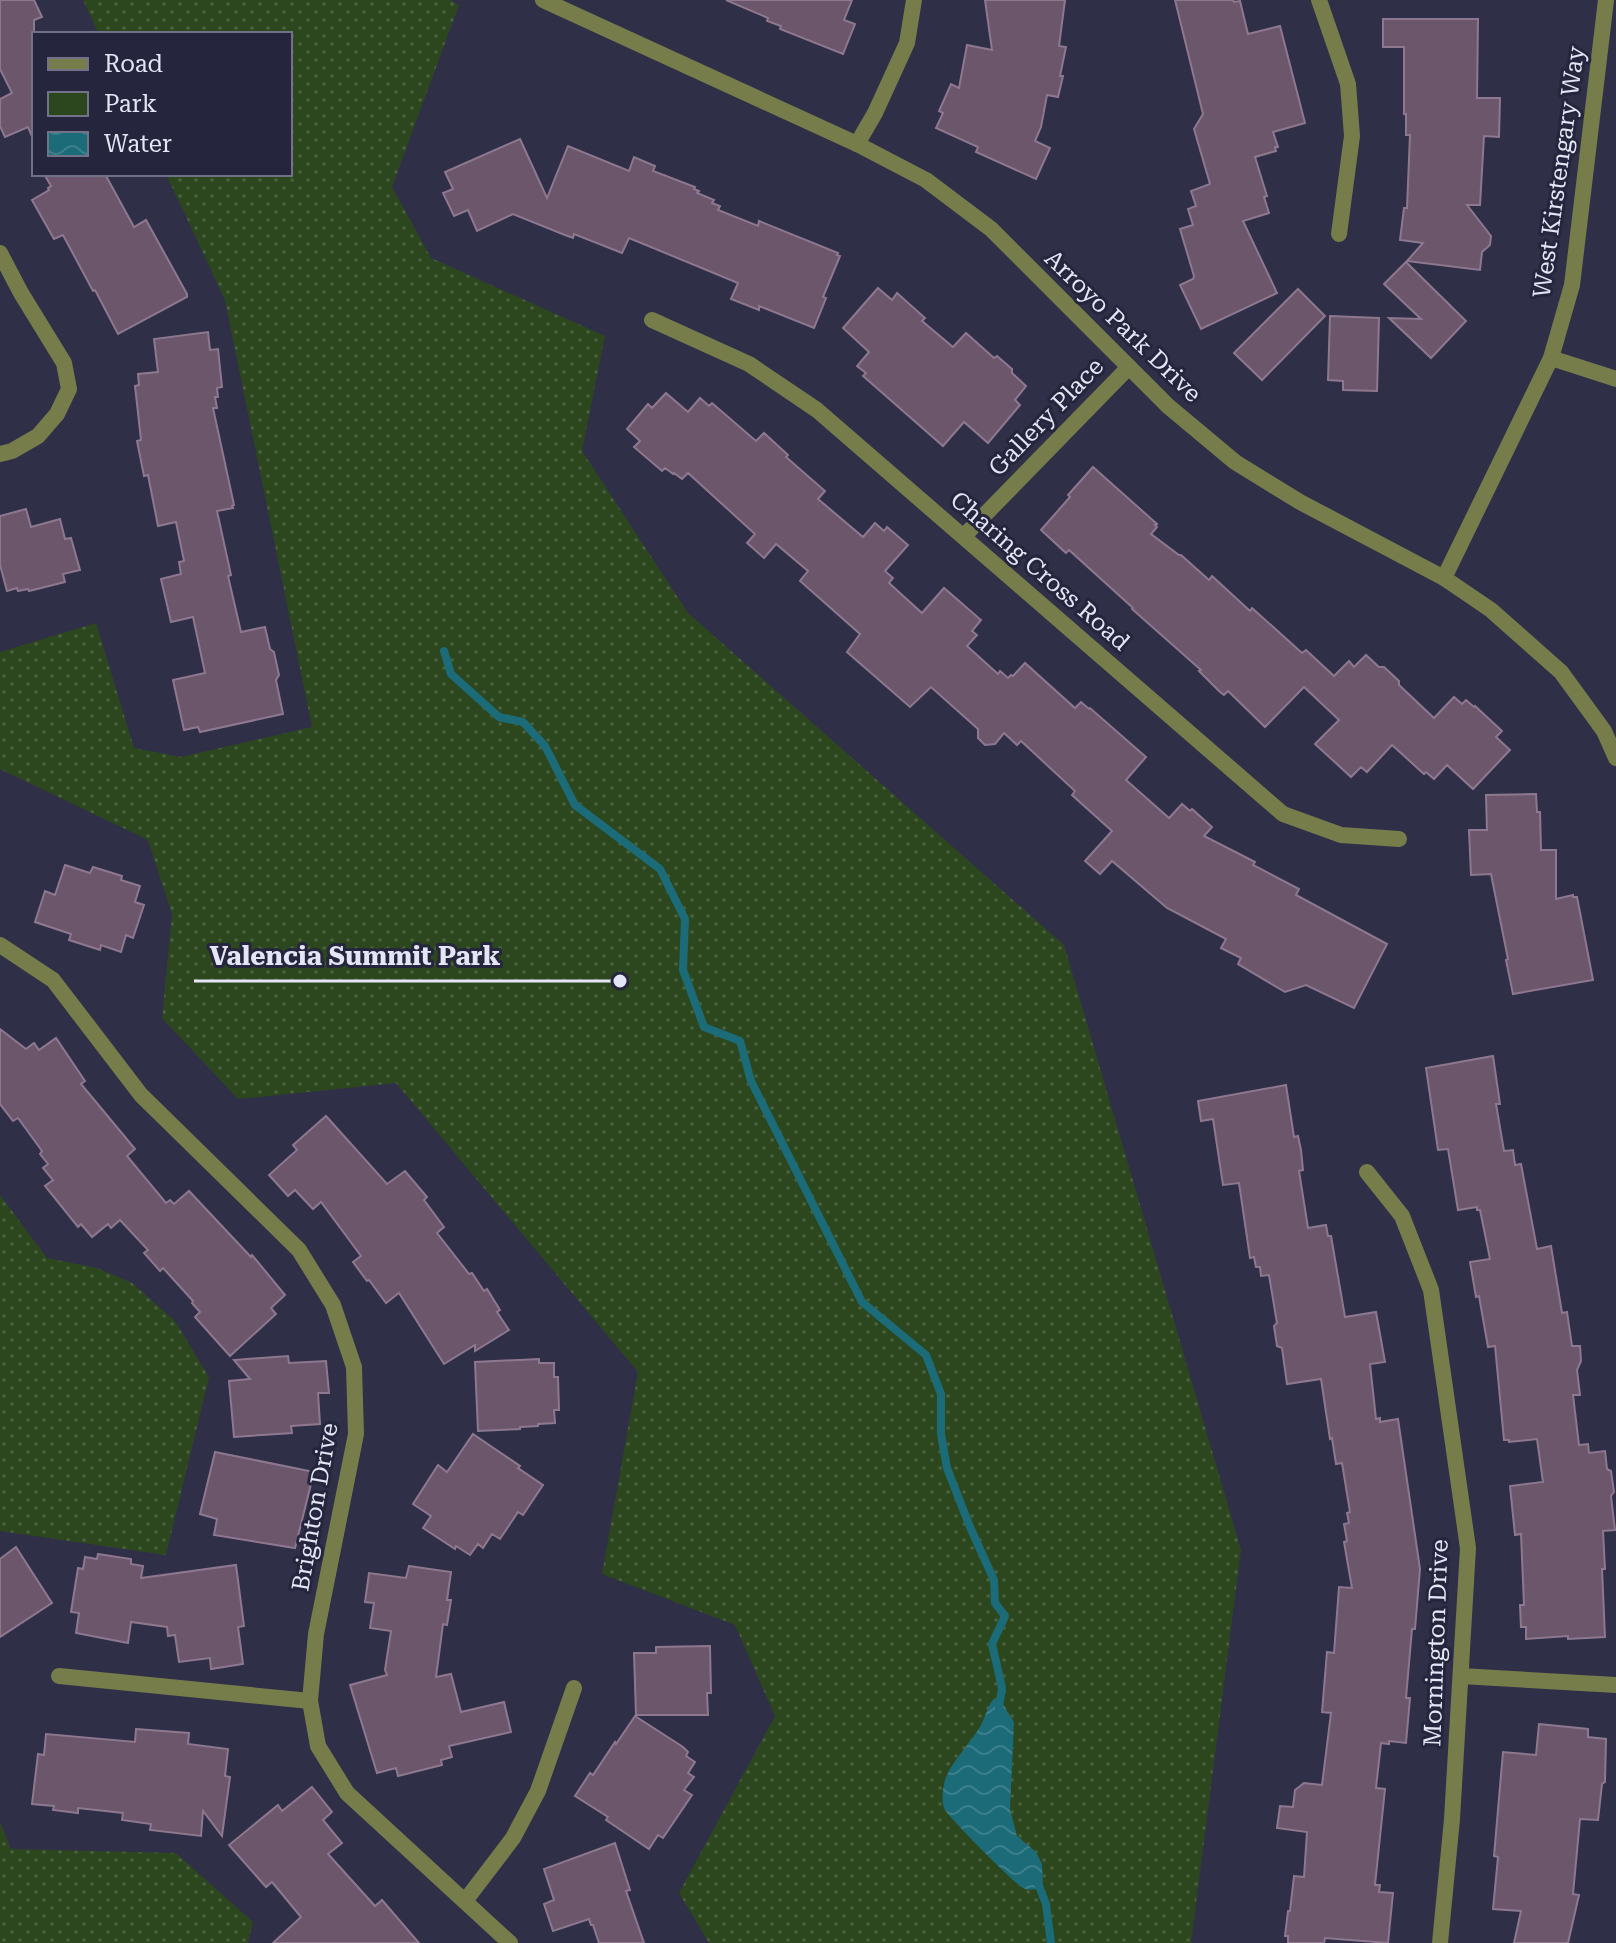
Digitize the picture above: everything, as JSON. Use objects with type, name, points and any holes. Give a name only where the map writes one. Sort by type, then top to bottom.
[{"type":"street","name":"Arroyo Park Drive","points":[[543,0],[857,144],[926,180],[991,229],[1168,406],[1235,462],[1300,502],[1444,578],[1491,610],[1561,672],[1604,731],[1616,758]]},
{"type":"street","points":[[857,144],[907,43],[914,0]]},
{"type":"street","points":[[1319,0],[1348,84],[1352,136],[1339,234]]},
{"type":"street","name":"West Kirstengary Way","points":[[1444,578],[1551,358],[1572,285],[1609,36],[1606,0]]},
{"type":"street","points":[[0,253],[64,363],[69,389],[57,414],[38,436],[12,451],[0,454]]},
{"type":"street","name":"Charing Cross Road","points":[[652,320],[749,364],[817,410],[1283,814],[1341,835],[1399,839]]},
{"type":"street","points":[[1551,358],[1616,379]]},
{"type":"street","name":"Gallery Place","points":[[964,536],[1129,367]]},
{"type":"street","name":"Brighton Drive","points":[[0,945],[53,980],[141,1095],[299,1250],[333,1305],[354,1367],[356,1434],[316,1634],[310,1701],[318,1746],[347,1793],[510,1943]]},
{"type":"street","name":"Mornington Drive","points":[[1367,1172],[1402,1216],[1431,1290],[1468,1548],[1452,1819],[1440,1943]]},
{"type":"street","points":[[59,1676],[310,1701]]},
{"type":"street","points":[[1461,1676],[1616,1685]]},
{"type":"street","points":[[465,1901],[513,1838],[538,1791],[574,1688]]},
{"type":"green space","points":[[83,0],[450,0],[459,5],[392,187],[431,258],[605,336],[582,451],[688,613],[1064,945],[1241,1550],[1191,1943],[709,1943],[679,1893],[775,1716],[735,1625],[602,1574],[638,1372],[396,1083],[238,1099],[162,1018],[172,914],[148,840],[0,769],[0,652],[96,623],[134,748],[181,757],[312,727],[225,300],[167,176],[292,176],[292,32],[98,32]]},
{"type":"green space","points":[[0,1195],[47,1258],[97,1268],[132,1283],[175,1321],[209,1377],[166,1555],[0,1531]]},
{"type":"green space","points":[[0,1822],[11,1849],[176,1853],[253,1922],[248,1943],[0,1943]]},
{"type":"water","points":[[995,1698],[1000,1700],[1014,1722],[1010,1809],[1017,1836],[1036,1852],[1042,1864],[1041,1888],[1023,1888],[1017,1883],[981,1849],[943,1804],[946,1777],[977,1732]]},
{"type":"building","points":[[0,0],[34,0],[42,17],[34,20],[32,32],[32,136],[28,127],[5,137],[0,126],[0,99],[12,93],[0,69]]},
{"type":"building","points":[[726,0],[852,0],[844,20],[855,24],[843,54],[780,29],[781,26],[767,21],[768,18]]},
{"type":"building","points":[[985,0],[1065,0],[1059,46],[1066,47],[1060,76],[1063,76],[1058,97],[1047,95],[1035,141],[1050,148],[1036,179],[976,152],[978,147],[936,128],[943,113],[939,111],[951,84],[959,88],[967,45],[992,50]]},
{"type":"building","points":[[1175,0],[1240,1],[1248,34],[1280,26],[1305,123],[1273,132],[1278,147],[1275,147],[1276,151],[1255,157],[1269,213],[1243,221],[1277,293],[1201,329],[1180,285],[1194,276],[1180,229],[1193,225],[1188,209],[1196,206],[1191,191],[1210,184],[1194,129],[1203,114]]},
{"type":"building","points":[[1383,19],[1478,19],[1477,98],[1500,98],[1499,137],[1484,136],[1480,205],[1467,205],[1491,236],[1490,245],[1482,252],[1480,270],[1407,261],[1423,243],[1400,240],[1404,208],[1407,208],[1410,135],[1406,135],[1404,114],[1404,47],[1383,47]]},
{"type":"building","points":[[520,139],[547,198],[568,146],[629,171],[634,157],[655,166],[653,171],[695,187],[699,191],[697,193],[720,206],[718,210],[758,226],[759,221],[838,253],[840,256],[814,328],[759,306],[759,310],[731,299],[738,283],[629,238],[622,253],[513,214],[477,231],[468,210],[454,216],[443,193],[453,189],[445,172]]},
{"type":"building","points":[[45,176],[106,176],[134,227],[146,220],[187,297],[118,334],[63,235],[54,239],[32,200],[51,186]]},
{"type":"building","points":[[1406,262],[1466,321],[1431,358],[1389,318],[1421,319],[1384,284]]},
{"type":"building","points":[[878,288],[892,300],[897,293],[925,318],[922,321],[953,347],[966,333],[994,358],[997,356],[1012,369],[1012,373],[1026,386],[1015,400],[1020,405],[988,443],[964,422],[943,446],[863,376],[866,373],[857,366],[869,352],[843,328]]},
{"type":"building","points":[[1298,289],[1325,316],[1262,380],[1234,353]]},
{"type":"building","points":[[1330,316],[1379,318],[1377,391],[1343,390],[1343,381],[1328,380]]},
{"type":"building","points":[[208,332],[210,350],[218,349],[222,387],[217,388],[217,408],[213,408],[234,505],[233,508],[217,511],[231,575],[228,576],[241,632],[265,627],[279,675],[276,680],[283,714],[200,732],[198,727],[184,730],[173,680],[205,673],[193,617],[171,622],[161,579],[181,574],[179,562],[184,561],[176,522],[158,526],[148,475],[144,476],[137,441],[141,440],[135,386],[139,385],[138,374],[158,372],[154,339]]},
{"type":"building","points":[[666,393],[688,412],[700,398],[709,406],[712,403],[756,441],[764,433],[825,491],[818,499],[863,537],[875,523],[884,531],[887,527],[908,545],[885,571],[893,578],[889,583],[922,613],[944,588],[981,620],[972,631],[977,635],[967,646],[998,674],[1000,671],[1008,678],[1013,676],[1025,663],[1075,708],[1081,702],[1090,708],[1146,757],[1126,780],[1169,818],[1182,804],[1190,811],[1192,809],[1212,827],[1204,836],[1299,889],[1296,895],[1387,944],[1354,1008],[1306,985],[1285,992],[1238,964],[1241,958],[1221,948],[1226,939],[1167,908],[1112,861],[1100,874],[1085,861],[1112,831],[1072,795],[1075,791],[1021,741],[1017,745],[1004,733],[995,744],[985,745],[978,738],[978,729],[931,687],[910,707],[847,652],[860,634],[800,581],[808,571],[776,544],[764,558],[747,543],[755,534],[688,473],[682,479],[665,468],[662,471],[634,447],[640,441],[627,429],[648,404],[652,408]]},
{"type":"building","points":[[1093,467],[1157,524],[1151,534],[1209,580],[1212,576],[1250,611],[1252,608],[1302,653],[1306,650],[1334,676],[1349,661],[1354,667],[1366,655],[1379,667],[1384,667],[1434,718],[1454,697],[1462,704],[1466,700],[1502,731],[1496,737],[1510,750],[1473,789],[1447,765],[1434,779],[1426,772],[1424,774],[1392,745],[1367,772],[1361,767],[1351,777],[1315,744],[1339,720],[1304,687],[1265,727],[1228,691],[1224,695],[1220,692],[1201,670],[1069,550],[1066,553],[1041,530]]},
{"type":"building","points":[[26,509],[31,527],[60,519],[65,539],[71,538],[80,570],[63,574],[65,582],[29,591],[18,591],[17,588],[7,591],[0,565],[0,516]]},
{"type":"building","points":[[1536,794],[1541,850],[1556,850],[1556,899],[1577,897],[1593,980],[1513,994],[1491,874],[1471,875],[1469,830],[1487,830],[1486,795]]},
{"type":"building","points":[[65,865],[90,873],[93,867],[122,876],[121,880],[140,886],[135,902],[144,905],[133,938],[126,935],[121,952],[101,945],[100,950],[69,940],[71,934],[35,922],[45,891],[55,895]]},
{"type":"building","points":[[0,1029],[26,1049],[34,1043],[39,1050],[56,1038],[85,1081],[81,1084],[135,1149],[127,1156],[166,1203],[170,1200],[174,1204],[189,1191],[252,1255],[285,1295],[271,1308],[276,1314],[230,1356],[195,1317],[200,1312],[193,1301],[163,1268],[160,1271],[144,1253],[148,1250],[120,1220],[111,1228],[108,1224],[92,1237],[81,1224],[78,1227],[45,1186],[53,1180],[43,1168],[48,1164],[40,1154],[42,1151],[18,1118],[13,1121],[0,1104]]},
{"type":"building","points":[[1493,1056],[1500,1104],[1496,1104],[1504,1151],[1513,1150],[1515,1165],[1521,1164],[1537,1249],[1551,1246],[1562,1313],[1567,1312],[1572,1346],[1580,1346],[1581,1361],[1577,1370],[1580,1395],[1573,1395],[1579,1445],[1588,1444],[1589,1453],[1605,1451],[1607,1469],[1611,1471],[1615,1530],[1603,1531],[1605,1637],[1526,1639],[1526,1627],[1521,1627],[1520,1605],[1524,1605],[1521,1534],[1515,1535],[1510,1486],[1543,1482],[1537,1439],[1504,1440],[1495,1346],[1488,1347],[1470,1262],[1490,1259],[1480,1210],[1477,1207],[1458,1210],[1448,1149],[1438,1150],[1426,1068]]},
{"type":"building","points":[[1286,1085],[1294,1137],[1298,1136],[1301,1150],[1303,1170],[1299,1171],[1308,1228],[1326,1225],[1328,1236],[1331,1236],[1345,1317],[1376,1312],[1385,1362],[1370,1364],[1376,1419],[1380,1418],[1380,1422],[1398,1419],[1420,1569],[1406,1698],[1410,1698],[1406,1743],[1381,1743],[1376,1788],[1385,1789],[1375,1885],[1380,1885],[1379,1892],[1393,1893],[1388,1943],[1325,1938],[1324,1943],[1288,1943],[1288,1936],[1285,1936],[1294,1876],[1304,1877],[1307,1832],[1277,1828],[1280,1806],[1293,1807],[1295,1790],[1304,1783],[1322,1785],[1331,1713],[1322,1712],[1327,1652],[1334,1653],[1339,1587],[1352,1588],[1344,1542],[1347,1541],[1344,1524],[1349,1523],[1347,1513],[1350,1512],[1342,1463],[1336,1464],[1330,1439],[1321,1379],[1287,1384],[1282,1348],[1277,1346],[1274,1326],[1277,1323],[1269,1275],[1261,1276],[1254,1257],[1250,1258],[1239,1183],[1223,1185],[1213,1119],[1201,1121],[1198,1101]]},
{"type":"building","points":[[326,1116],[387,1184],[405,1171],[427,1197],[424,1200],[444,1227],[437,1233],[484,1291],[487,1289],[509,1330],[475,1351],[475,1345],[444,1364],[399,1293],[386,1303],[367,1281],[353,1262],[361,1256],[321,1202],[313,1209],[295,1190],[288,1196],[269,1175],[297,1150],[293,1145]]},
{"type":"building","points":[[288,1356],[289,1363],[326,1361],[329,1393],[318,1393],[320,1424],[291,1426],[292,1433],[234,1437],[229,1381],[250,1379],[234,1360]]},
{"type":"building","points":[[539,1359],[539,1363],[554,1363],[554,1377],[558,1377],[559,1410],[554,1410],[555,1423],[478,1431],[475,1362]]},
{"type":"building","points":[[473,1434],[543,1485],[523,1515],[518,1512],[500,1539],[492,1534],[483,1548],[478,1544],[470,1555],[423,1528],[431,1516],[413,1504],[438,1465],[447,1472]]},
{"type":"building","points":[[215,1452],[314,1472],[295,1548],[214,1535],[217,1519],[200,1514]]},
{"type":"building","points":[[16,1547],[52,1603],[0,1637],[0,1559]]},
{"type":"building","points":[[98,1554],[131,1559],[131,1564],[143,1566],[141,1578],[236,1565],[244,1626],[238,1627],[243,1664],[211,1669],[210,1658],[179,1662],[175,1635],[168,1636],[167,1627],[131,1622],[128,1643],[76,1633],[79,1613],[71,1612],[78,1568],[83,1569],[85,1557],[97,1559]]},
{"type":"building","points":[[409,1566],[451,1572],[447,1600],[451,1600],[447,1625],[443,1624],[436,1677],[451,1674],[461,1712],[504,1702],[511,1732],[449,1746],[452,1757],[441,1760],[442,1765],[398,1776],[396,1768],[377,1773],[350,1685],[387,1675],[385,1670],[391,1631],[370,1628],[374,1603],[365,1602],[369,1573],[406,1578]]},
{"type":"building","points":[[710,1646],[708,1715],[636,1715],[634,1653],[656,1653],[656,1647]]},
{"type":"building","points":[[635,1716],[683,1747],[688,1752],[686,1756],[695,1762],[688,1773],[694,1777],[684,1790],[692,1795],[663,1838],[658,1835],[649,1849],[575,1796]]},
{"type":"building","points":[[1539,1724],[1588,1729],[1588,1737],[1606,1739],[1605,1782],[1602,1784],[1598,1820],[1580,1819],[1573,1894],[1579,1895],[1568,1943],[1514,1943],[1521,1911],[1493,1909],[1503,1752],[1536,1755]]},
{"type":"building","points":[[136,1729],[189,1733],[188,1744],[228,1749],[225,1776],[230,1777],[222,1836],[203,1811],[201,1836],[150,1830],[151,1824],[122,1820],[123,1813],[78,1808],[78,1813],[32,1804],[38,1754],[44,1755],[46,1734],[135,1742]]},
{"type":"building","points":[[312,1787],[332,1812],[323,1820],[342,1843],[328,1854],[375,1906],[382,1900],[419,1943],[273,1943],[301,1917],[272,1882],[266,1887],[229,1845],[278,1805],[282,1811]]},
{"type":"building","points":[[615,1843],[630,1890],[626,1891],[644,1943],[599,1943],[589,1919],[553,1931],[544,1904],[554,1900],[544,1869]]},
{"type":"waterway","points":[[444,651],[451,674],[499,717],[523,722],[545,746],[575,805],[660,869],[685,919],[683,970],[704,1027],[740,1041],[751,1081],[862,1302],[926,1355],[941,1394],[941,1434],[947,1468],[994,1580],[995,1603],[1005,1616],[992,1644],[1002,1688],[999,1708]]},
{"type":"waterway","points":[[1036,1878],[1046,1904],[1051,1943]]},
{"type":"place","name":"Valencia Summit Park","points":[[620,981]]}]
